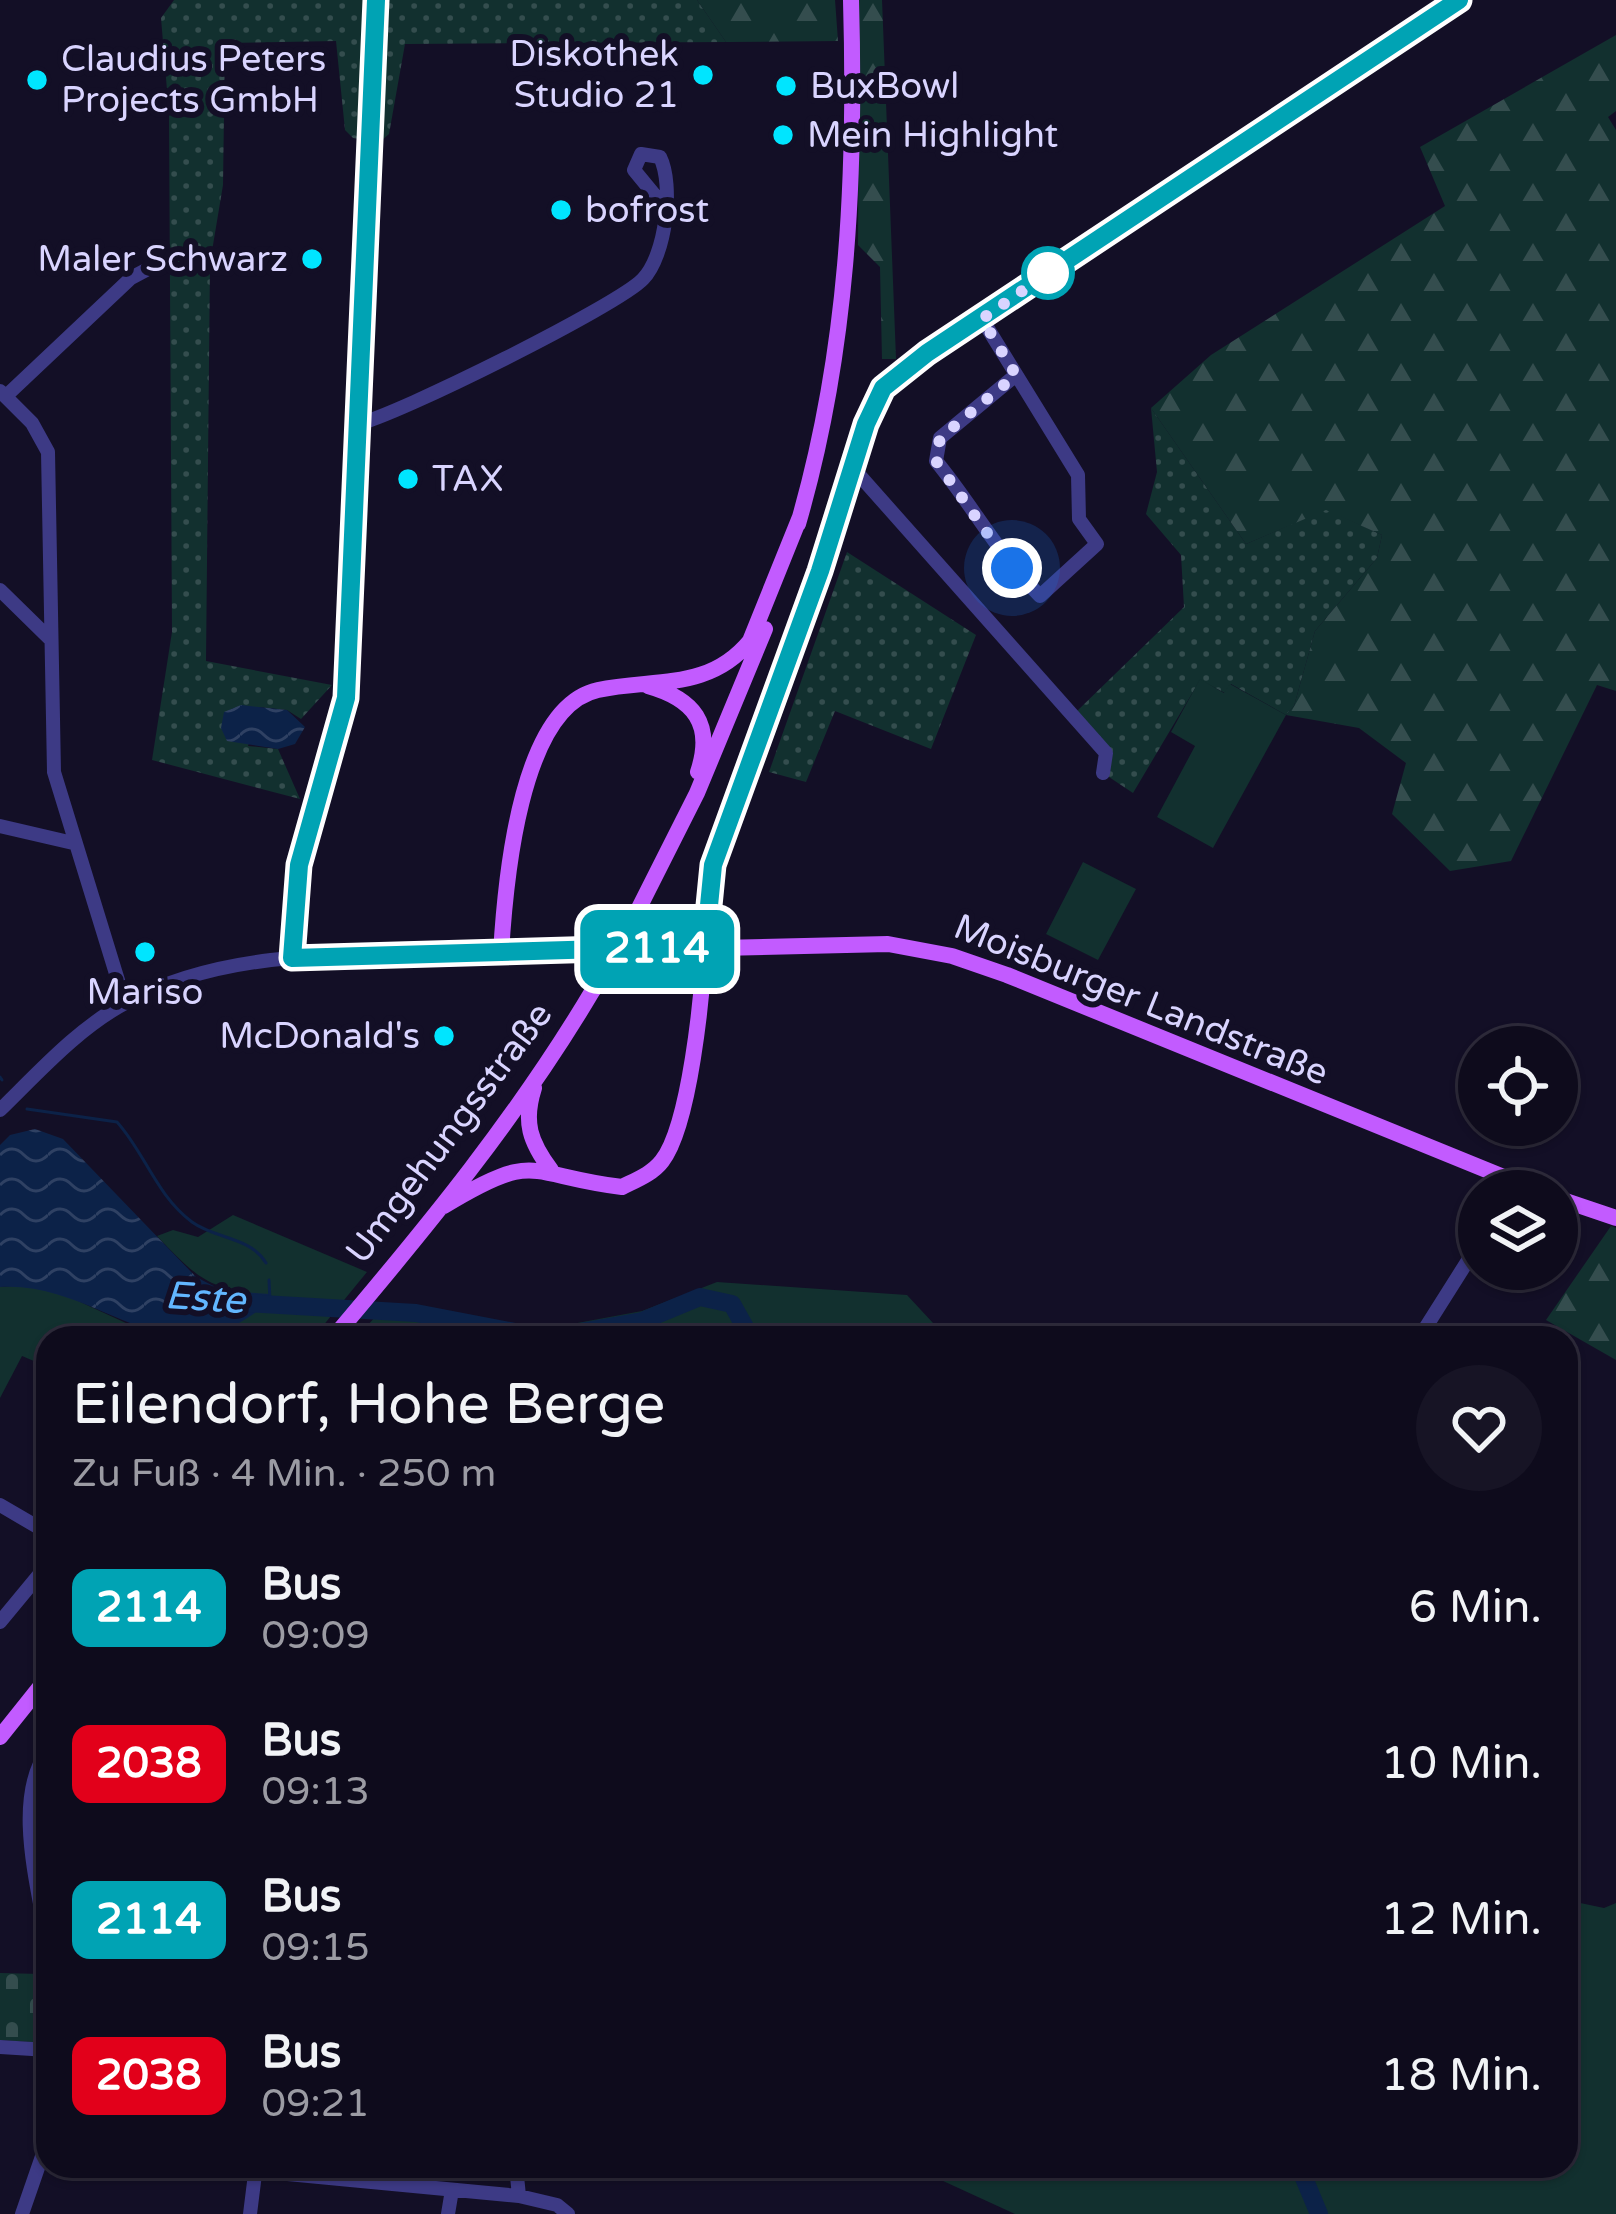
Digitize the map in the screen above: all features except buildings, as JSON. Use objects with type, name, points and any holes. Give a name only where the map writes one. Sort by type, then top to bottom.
[{"type":"main road","name":"Umgehungsstraße","points":[[343,1326],[444,1206],[538,1077],[637,912],[744,685],[823,434],[851,234],[851,0]]},
{"type":"main road","points":[[501,953],[518,834],[544,735],[576,699],[594,691],[705,676],[736,658],[750,641],[800,517]]},
{"type":"main road","points":[[647,686],[684,698],[704,732],[700,765],[665,857]]},
{"type":"main road","name":"Moisburger Landstraße","points":[[501,953],[888,944],[952,956],[1473,1170]]},
{"type":"main road","points":[[444,1206],[493,1174],[514,1168],[551,1170],[622,1186],[663,1160],[677,1126],[689,1068],[705,946]]},
{"type":"main road","points":[[538,1077],[528,1123],[532,1144],[551,1170]]},
{"type":"main road","points":[[1578,1205],[1616,1218]]},
{"type":"main road","points":[[0,1737],[36,1692]]},
{"type":"street","points":[[292,958],[299,865],[346,698],[376,0]]},
{"type":"street","points":[[705,946],[713,865],[883,388],[1459,0]]},
{"type":"street","points":[[357,424],[404,407],[628,291],[660,253],[662,205]]},
{"type":"street","points":[[125,1003],[54,772],[48,452],[32,423],[3,394],[131,278],[163,261]]},
{"type":"street","points":[[982,319],[1078,475],[1079,519],[1097,544],[1040,596],[978,525],[972,506],[936,461],[940,438],[1016,375]]},
{"type":"street","points":[[853,468],[1106,753],[1103,773]]},
{"type":"street","points":[[0,590],[50,638]]},
{"type":"street","points":[[0,826],[73,843]]},
{"type":"street","points":[[0,1110],[79,1035],[125,1003],[175,981],[249,962],[292,958],[501,953]]},
{"type":"street","points":[[1426,1326],[1458,1276]]},
{"type":"street","points":[[0,1505],[36,1526]]},
{"type":"street","points":[[0,1622],[36,1578]]},
{"type":"street","points":[[36,1778],[32,1837],[36,1865]]},
{"type":"street","points":[[0,2047],[36,2049]]},
{"type":"street","points":[[22,2214],[36,2174]]},
{"type":"street","points":[[250,2214],[255,2178]]},
{"type":"street","points":[[345,2178],[519,2196],[557,2204],[568,2214]]},
{"type":"street","points":[[517,2178],[519,2196]]},
{"type":"street","points":[[448,2214],[452,2190]]},
{"type":"green space","points":[[174,0],[697,0],[726,42],[405,44],[389,134],[380,142],[353,138],[345,130],[336,41],[225,43],[223,185],[210,263],[206,661],[332,685],[301,719],[287,710],[259,707],[248,746],[278,749],[300,799],[152,760],[172,632],[169,114],[161,18]]},
{"type":"green space","points":[[697,0],[835,0],[838,41],[726,42]]},
{"type":"green space","points":[[859,0],[882,0],[896,359],[882,359],[880,267],[858,245]]},
{"type":"green space","points":[[1616,35],[1616,111],[1608,117],[1616,130],[1616,691],[1597,685],[1511,861],[1450,871],[1392,814],[1406,763],[1359,728],[1286,715],[1294,706],[1315,631],[1377,558],[1382,535],[1326,510],[1246,544],[1151,408],[1211,355],[1445,206],[1420,147]]},
{"type":"green space","points":[[1151,408],[1246,544],[1326,509],[1382,535],[1377,558],[1315,631],[1294,706],[1286,715],[1231,684],[1225,693],[1200,680],[1133,793],[1103,773],[1106,753],[1076,712],[1184,607],[1181,555],[1146,514],[1157,472]]},
{"type":"green space","points":[[847,552],[976,635],[931,749],[835,711],[806,782],[769,772]]},
{"type":"green space","points":[[1200,679],[1224,693],[1230,684],[1286,715],[1213,848],[1157,817],[1195,746],[1171,732]]},
{"type":"green space","points":[[1083,862],[1136,889],[1098,960],[1046,934]]},
{"type":"green space","points":[[233,1215],[367,1272],[323,1326],[150,1326],[269,1295],[232,1290],[206,1280],[157,1236],[173,1230],[198,1237]]},
{"type":"green space","points":[[1611,1226],[1616,1228],[1616,1360],[1578,1338],[1578,1326],[1556,1326],[1546,1320],[1567,1290],[1578,1290],[1578,1274]]},
{"type":"green space","points":[[717,1282],[907,1295],[936,1326],[561,1326],[642,1311]]},
{"type":"green space","points":[[27,1285],[65,1295],[132,1326],[36,1326],[36,1362],[22,1356],[0,1398],[0,1287]]},
{"type":"green space","points":[[387,1304],[526,1326],[367,1326]]},
{"type":"green space","points":[[1578,1903],[1604,1908],[1616,1903],[1616,2214],[1015,2214],[937,2178],[1578,2178]]},
{"type":"green space","points":[[0,1973],[36,1974],[36,2042],[0,2040]]},
{"type":"water","points":[[241,705],[287,710],[305,727],[295,744],[278,749],[227,741],[221,728],[224,712]]},
{"type":"water","points":[[35,1129],[63,1139],[196,1277],[223,1291],[270,1294],[270,1301],[233,1326],[139,1326],[72,1299],[0,1287],[0,1145],[10,1135]]},
{"type":"waterway","points":[[27,1109],[117,1122],[180,1211],[201,1228],[251,1248],[266,1263]]},
{"type":"waterway","points":[[269,1280],[270,1301]]},
{"type":"waterway","name":"Este","points":[[614,1326],[642,1321],[700,1297],[732,1304],[744,1326]]},
{"type":"waterway","name":"Este","points":[[246,1303],[416,1313],[484,1326]]},
{"type":"waterway","name":"Este","points":[[1304,2178],[1319,2214]]},
{"type":"bus line","name":"2114","points":[[376,0],[346,698],[299,865],[292,958],[705,946],[706,898],[713,865],[820,571],[866,424],[883,388],[927,353],[1459,0]]},
{"type":"place","name":"Diskothek Studio 21","points":[[703,75]]},
{"type":"place","name":"Claudius Peters Projects GmbH","points":[[37,80]]},
{"type":"place","name":"BuxBowl","points":[[786,86]]},
{"type":"place","name":"Mein Highlight","points":[[783,135]]},
{"type":"place","name":"bofrost","points":[[561,210]]},
{"type":"place","name":"Maler Schwarz","points":[[312,259]]},
{"type":"place","name":"TAX","points":[[408,479]]},
{"type":"place","name":"Mariso","points":[[145,952]]},
{"type":"place","name":"McDonald's","points":[[444,1036]]},
{"type":"route","points":[[1012,568],[936,461],[940,438],[1016,375],[982,319],[1048,273]]}]
